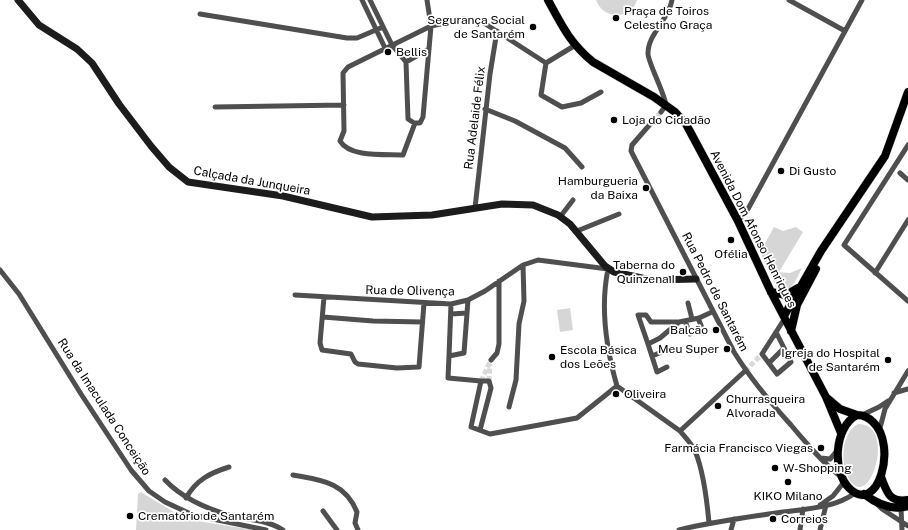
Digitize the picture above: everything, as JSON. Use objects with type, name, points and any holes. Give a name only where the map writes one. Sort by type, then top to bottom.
[{"type":"main road","points":[[548,0],[574,46]]},
{"type":"main road","name":"Avenida Dom Afonso Henriques","points":[[574,46],[594,62],[666,105],[686,124],[738,221],[771,292],[826,397],[841,433]]},
{"type":"main road","points":[[784,317],[820,250],[833,234],[885,156],[908,92]]},
{"type":"main road","points":[[791,331],[797,305],[833,234]]},
{"type":"main road","points":[[771,292],[786,295],[800,287]]},
{"type":"main road","name":"Avenida Dom Afonso Henriques","points":[[826,397],[840,408],[859,415]]},
{"type":"main road","points":[[859,415],[870,419],[880,428],[885,450],[880,482],[872,491],[864,494],[855,493],[843,479],[839,464],[839,445],[841,433],[847,423],[859,415]]},
{"type":"main road","points":[[881,477],[887,491],[894,499],[900,501],[908,500]]},
{"type":"main road","points":[[864,494],[875,502],[904,507]]},
{"type":"street","name":"Calçada da Junqueira","points":[[18,0],[39,25],[77,49],[92,63],[119,104],[151,146],[169,167],[188,182],[283,196],[372,217],[432,215],[506,204],[526,204],[540,207],[560,217],[577,231],[608,269]]},
{"type":"street","points":[[362,0],[385,48]]},
{"type":"street","points":[[370,0],[392,45],[406,62],[408,119],[415,123],[420,123],[423,117],[431,26],[427,0]]},
{"type":"street","points":[[661,112],[666,105],[664,94],[647,54],[649,44],[663,21],[672,0]]},
{"type":"street","points":[[789,0],[845,32]]},
{"type":"street","points":[[738,221],[748,209],[862,0]]},
{"type":"street","points":[[200,14],[347,38],[357,38],[383,27]]},
{"type":"street","points":[[415,123],[403,154],[356,152],[342,144],[340,141],[344,131],[343,73],[348,67],[385,48],[431,26],[449,21],[472,20],[484,23],[546,63]]},
{"type":"street","name":"Rua Adelaide Félix","points":[[475,208],[486,109],[497,32]]},
{"type":"street","points":[[574,46],[546,63],[541,95],[562,107],[581,103],[601,92]]},
{"type":"street","points":[[406,62],[429,49]]},
{"type":"street","points":[[214,107],[344,104]]},
{"type":"street","points":[[486,109],[515,121],[565,148],[582,167]]},
{"type":"street","name":"Rua Pedro de Santarém","points":[[652,122],[632,144],[631,151],[712,312],[745,370],[773,405],[821,458],[843,479]]},
{"type":"street","points":[[908,145],[844,245],[908,300]]},
{"type":"street","points":[[900,173],[908,180]]},
{"type":"street","points":[[560,217],[573,200]]},
{"type":"street","points":[[577,231],[619,214]]},
{"type":"street","points":[[875,273],[908,220]]},
{"type":"street","name":"Rua de Olivença","points":[[295,295],[451,304],[468,300],[523,265],[538,260],[608,269]]},
{"type":"street","points":[[508,407],[516,380],[519,324],[524,301],[523,265]]},
{"type":"street","points":[[696,279],[642,279],[619,274],[608,269],[604,311],[607,339],[617,386],[680,431],[695,451],[705,493],[709,523]]},
{"type":"street","name":"Rua da Imaculada Conceição","points":[[0,270],[20,294],[81,394],[131,470],[149,491],[166,502],[193,514],[266,530]]},
{"type":"street","points":[[491,360],[497,353],[499,344],[499,281]]},
{"type":"street","points":[[324,297],[320,342],[322,350],[351,354],[355,362],[358,364],[397,368],[419,368],[421,364],[424,303]]},
{"type":"street","points":[[449,356],[464,353],[468,300]]},
{"type":"street","points":[[688,303],[704,334]]},
{"type":"street","points":[[451,304],[448,378],[489,381],[491,388],[480,430]]},
{"type":"street","points":[[667,367],[657,372],[638,315],[646,315],[651,322],[679,322],[695,319],[712,312]]},
{"type":"street","points":[[451,314],[467,314]]},
{"type":"street","points":[[323,317],[373,321],[422,322]]},
{"type":"street","points":[[776,332],[791,362],[777,374],[762,354],[784,317]]},
{"type":"street","points":[[685,321],[690,334]]},
{"type":"street","points":[[648,344],[660,338],[679,322]]},
{"type":"street","points":[[769,363],[784,348]]},
{"type":"street","points":[[652,356],[664,351]]},
{"type":"street","points":[[680,431],[745,370]]},
{"type":"street","points":[[880,428],[885,409],[908,371]]},
{"type":"street","points":[[481,381],[471,427],[490,434],[577,418],[617,386]]},
{"type":"street","points":[[894,393],[908,389]]},
{"type":"street","points":[[859,415],[879,407],[890,399]]},
{"type":"street","points":[[821,458],[827,460],[832,458],[839,445]]},
{"type":"street","points":[[186,498],[192,488],[202,479],[229,467]]},
{"type":"street","points":[[293,475],[326,482],[347,495],[357,512],[355,523],[358,530]]},
{"type":"street","points":[[818,506],[833,496],[843,479]]},
{"type":"street","points":[[165,480],[176,492],[186,498],[232,516],[258,520],[283,530]]},
{"type":"street","points":[[679,530],[709,523],[826,505],[855,493]]},
{"type":"street","points":[[875,502],[882,509],[908,526]]},
{"type":"street","points":[[820,530],[826,505]]},
{"type":"street","points":[[902,530],[904,507]]},
{"type":"street","points":[[800,530],[803,509]]},
{"type":"street","points":[[323,511],[337,530]]},
{"type":"street","points":[[731,530],[734,519]]},
{"type":"shaded area","points":[[596,0],[637,0],[634,7],[629,11],[617,15],[610,14],[605,11],[600,7]]},
{"type":"shaded area","points":[[774,227],[783,231],[796,227],[803,232],[779,272],[790,273],[802,268],[795,281],[786,291],[777,289],[760,252]]},
{"type":"shaded area","points":[[570,308],[573,330],[560,332],[557,310]]},
{"type":"shaded area","points":[[858,424],[869,427],[876,436],[878,449],[877,462],[872,475],[866,484],[859,487],[851,482],[847,476],[844,459],[845,442],[852,428]]},
{"type":"shaded area","points":[[141,492],[185,519],[254,530],[136,530],[138,494]]},
{"type":"tunnel","points":[[652,122],[661,112]]},
{"type":"tunnel","points":[[745,371],[762,354]]},
{"type":"tunnel","points":[[481,381],[491,360]]},
{"type":"tunnel","points":[[489,381],[490,364]]},
{"type":"place","name":"Praça de Toiros Celestino Graça","points":[[616,18]]},
{"type":"place","name":"Segurança Social de Santarém","points":[[533,27]]},
{"type":"place","name":"Bellis","points":[[388,52]]},
{"type":"place","name":"Loja do Cidadão","points":[[614,120]]},
{"type":"place","name":"Di Gusto","points":[[781,171]]},
{"type":"place","name":"Hamburgueria da Baixa","points":[[646,188]]},
{"type":"place","name":"Ofélia","points":[[731,240]]},
{"type":"place","name":"Taberna do Quinzena I","points":[[683,272]]},
{"type":"place","name":"Balcão","points":[[716,330]]},
{"type":"place","name":"Meu Super","points":[[727,349]]},
{"type":"place","name":"Escola Básica dos Leões","points":[[552,357]]},
{"type":"place","name":"Igreja do Hospital de Santarém","points":[[888,360]]},
{"type":"place","name":"Oliveira","points":[[616,394]]},
{"type":"place","name":"Churrasqueira Alvorada","points":[[718,406]]},
{"type":"place","name":"Farmácia Francisco Viegas","points":[[821,448]]},
{"type":"place","name":"W-Shopping","points":[[775,468]]},
{"type":"place","name":"KIKO Milano","points":[[788,482]]},
{"type":"place","name":"Crematório de Santarém","points":[[130,516]]},
{"type":"place","name":"Correios","points":[[773,519]]}]
